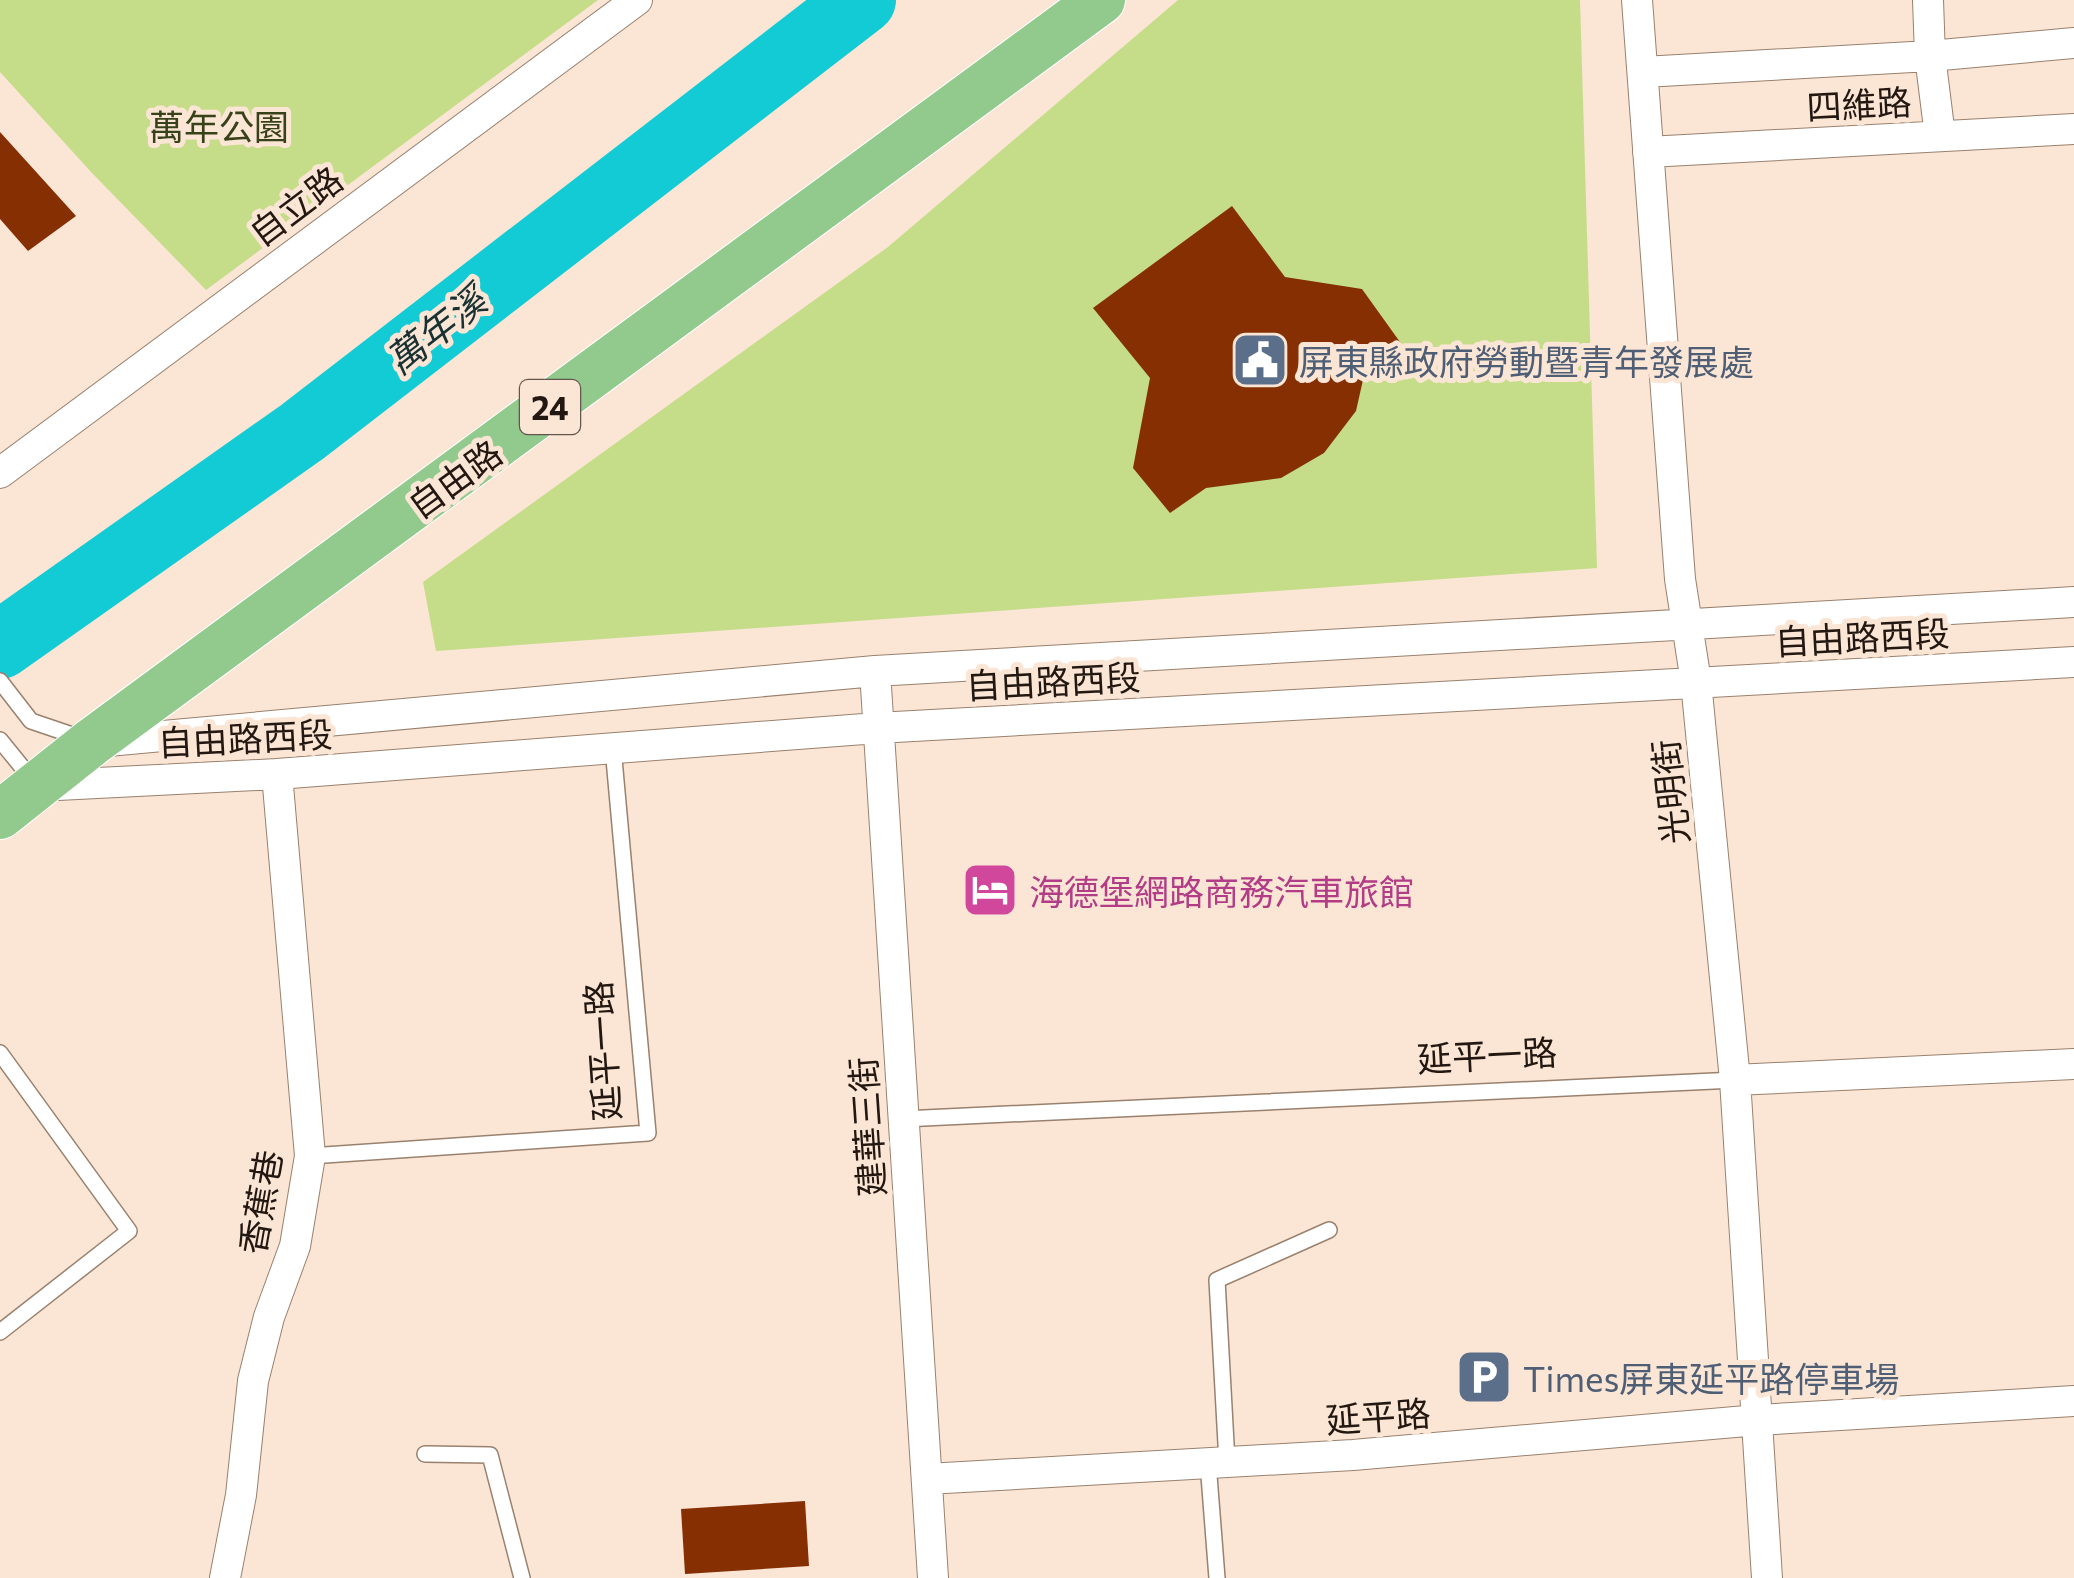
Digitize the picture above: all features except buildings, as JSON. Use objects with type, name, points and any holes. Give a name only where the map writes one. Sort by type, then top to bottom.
[{"type":"main road","name":"自由路","points":[[0,815],[92,742],[1101,0]]},
{"type":"street","name":"自立路","points":[[0,473],[438,144],[638,0]]},
{"type":"street","name":"光明街","points":[[1637,0],[1680,579],[1696,682],[1735,1080],[1767,1578]]},
{"type":"street","points":[[1928,0],[1940,136]]},
{"type":"street","name":"四維路","points":[[1643,72],[1930,56],[2074,43]]},
{"type":"street","name":"四維路","points":[[1648,152],[2074,130]]},
{"type":"street","name":"自由路西段","points":[[92,742],[875,670],[2074,602]]},
{"type":"street","name":"自由路西段","points":[[38,786],[277,774],[877,728],[2074,662]]},
{"type":"street","name":"建華三街","points":[[875,670],[933,1578]]},
{"type":"street","name":"香蕉巷","points":[[225,1578],[241,1495],[253,1381],[269,1317],[295,1246],[310,1156],[277,774]]},
{"type":"street","name":"延平一路","points":[[1735,1080],[2074,1064]]},
{"type":"street","name":"延平路","points":[[927,1479],[1353,1455],[1758,1420],[2074,1401]]},
{"type":"lane","points":[[0,681],[30,720],[92,742]]},
{"type":"lane","points":[[0,740],[38,786]]},
{"type":"lane","name":"延平一路","points":[[310,1156],[648,1133],[613,748]]},
{"type":"lane","points":[[0,1053],[129,1231],[0,1332]]},
{"type":"lane","name":"延平一路","points":[[903,1119],[1735,1080]]},
{"type":"lane","points":[[1217,1578],[1218,1280],[1330,1230]]},
{"type":"lane","points":[[425,1454],[490,1455],[522,1578]]},
{"type":"green space","name":"萬年公園","points":[[0,0],[598,0],[206,290],[0,72]]},
{"type":"green space","points":[[1178,0],[1580,0],[1597,568],[436,651],[423,582],[888,247]]},
{"type":"waterway","name":"萬年溪","points":[[0,645],[302,432],[862,0]]},
{"type":"place","name":"屏東縣政府勞動暨青年發展處","points":[[1260,360]]},
{"type":"place","name":"海德堡網路商務汽車旅館","points":[[990,890]]},
{"type":"place","name":"Times屏東延平路停車場","points":[[1484,1377]]}]
